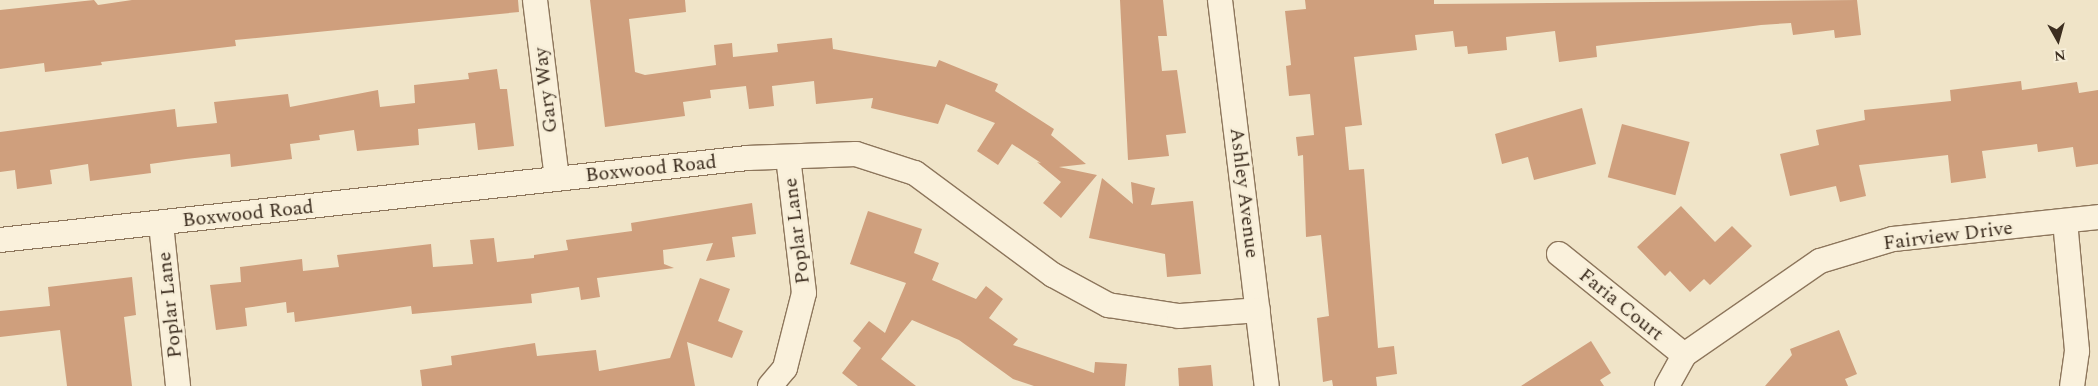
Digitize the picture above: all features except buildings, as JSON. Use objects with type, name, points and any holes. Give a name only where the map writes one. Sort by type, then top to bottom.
[{"type":"street","name":"Gary Way","points":[[536,0],[556,180]]},
{"type":"street","name":"Ashley Avenue","points":[[1220,0],[1267,386]]},
{"type":"street","name":"Boxwood Road","points":[[0,240],[556,180],[788,157],[856,154],[916,173],[1053,275],[1108,305],[1180,316],[1258,310]]},
{"type":"street","name":"Poplar Lane","points":[[770,386],[785,368],[804,293],[788,157]]},
{"type":"street","name":"Fairview Drive","points":[[1667,386],[1684,356],[1820,261],[1894,240],[2098,217]]},
{"type":"street","points":[[2065,221],[2077,351],[2072,386]]},
{"type":"street","name":"Poplar Lane","points":[[161,224],[178,386]]},
{"type":"street","name":"Faria Court","points":[[1559,254],[1684,356]]}]
